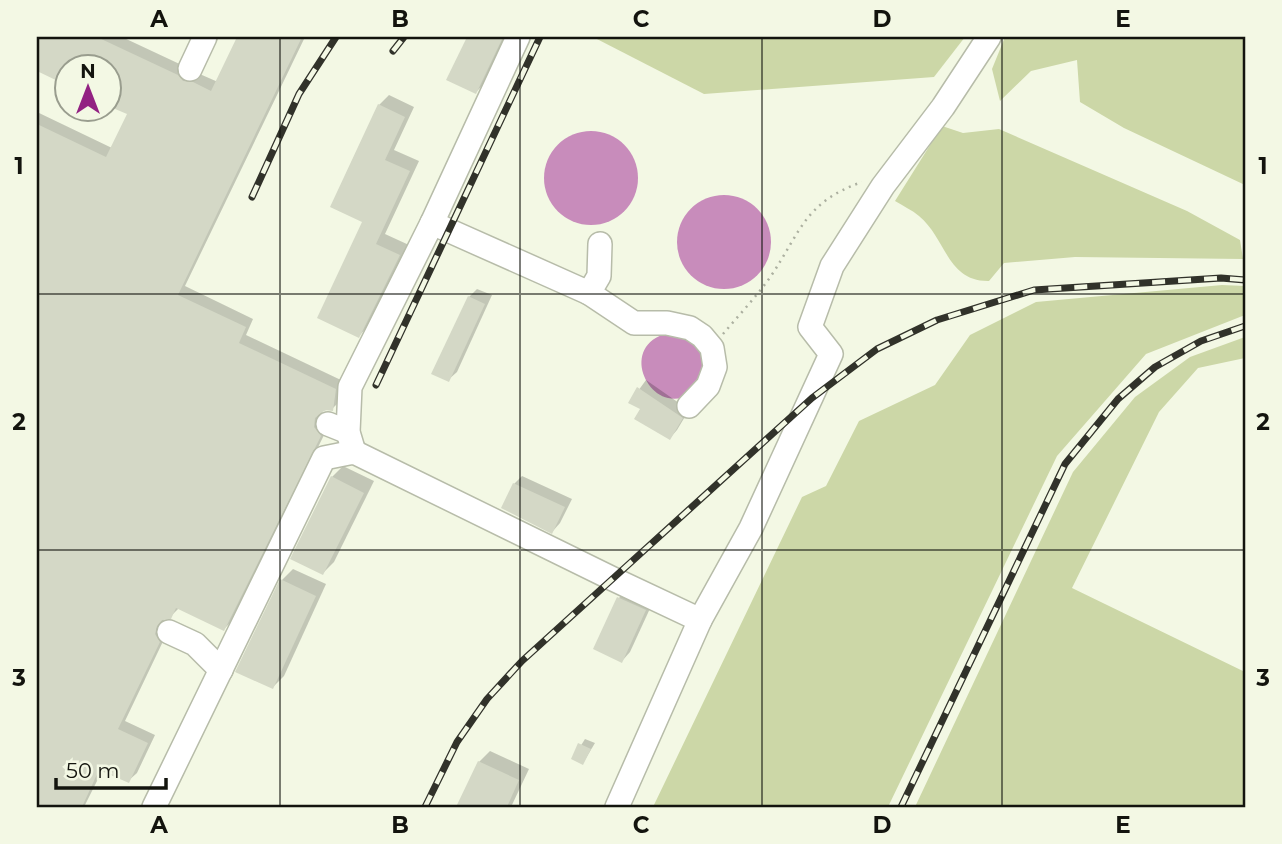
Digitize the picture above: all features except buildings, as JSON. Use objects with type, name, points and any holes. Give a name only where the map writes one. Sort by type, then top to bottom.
[{"type":"lane","points":[[154,807],[324,458],[343,436],[350,387],[432,223],[518,37]]},
{"type":"lane","points":[[617,807],[700,620],[751,528],[831,354],[810,327],[832,266],[883,186],[943,107],[989,37]]},
{"type":"lane","points":[[190,69],[199,39]]},
{"type":"lane","points":[[432,223],[589,293],[634,323],[667,323],[690,328],[702,336],[712,348],[715,367],[708,386],[689,406]]},
{"type":"lane","points":[[589,293],[599,276],[600,244]]},
{"type":"lane","points":[[343,436],[600,573],[700,620]]},
{"type":"lane","points":[[169,632],[195,644],[221,670]]},
{"type":"path","points":[[712,348],[771,276],[805,220],[822,202],[845,188],[872,179]]},
{"type":"green space","points":[[593,37],[965,37],[934,77],[704,94]]},
{"type":"green space","points":[[1005,37],[1245,37],[1245,185],[1124,128],[1080,102],[1077,60],[1031,71],[1000,101],[992,69]]},
{"type":"green space","points":[[942,126],[963,133],[999,129],[1187,211],[1240,240],[1243,259],[1075,257],[1004,263],[989,281],[975,279],[956,267],[919,216],[895,201]]},
{"type":"green space","points":[[1222,285],[1245,286],[1245,315],[1146,354],[1057,456],[888,807],[653,807],[802,497],[826,486],[859,421],[935,385],[970,335],[1036,302]]},
{"type":"green space","points":[[1245,337],[1245,358],[1198,368],[1159,412],[1072,588],[1245,672],[1245,807],[915,807],[1073,472],[1135,397],[1190,357]]},
{"type":"shaded area","points":[[591,131],[609,134],[624,145],[635,160],[638,178],[635,196],[624,211],[609,222],[591,225],[573,222],[558,211],[547,196],[544,178],[547,160],[558,145],[573,134]]},
{"type":"shaded area","points":[[724,195],[742,198],[757,209],[768,224],[771,242],[768,260],[757,275],[742,286],[724,289],[706,286],[691,275],[680,260],[677,242],[680,224],[691,209],[706,198]]},
{"type":"shaded area","points":[[678,331],[701,345],[707,371],[694,391],[676,399],[663,396],[652,388],[644,376],[642,362],[645,348],[657,337]]},
{"type":"railway","points":[[252,197],[299,94],[336,37]]},
{"type":"railway","points":[[393,51],[404,37]]},
{"type":"railway","points":[[376,385],[540,37]]},
{"type":"railway","points":[[425,807],[457,742],[487,699],[522,661],[812,398],[877,349],[937,320],[1034,290],[1221,278],[1245,280]]},
{"type":"railway","points":[[901,807],[1065,464],[1118,399],[1155,367],[1201,341],[1245,326]]}]
